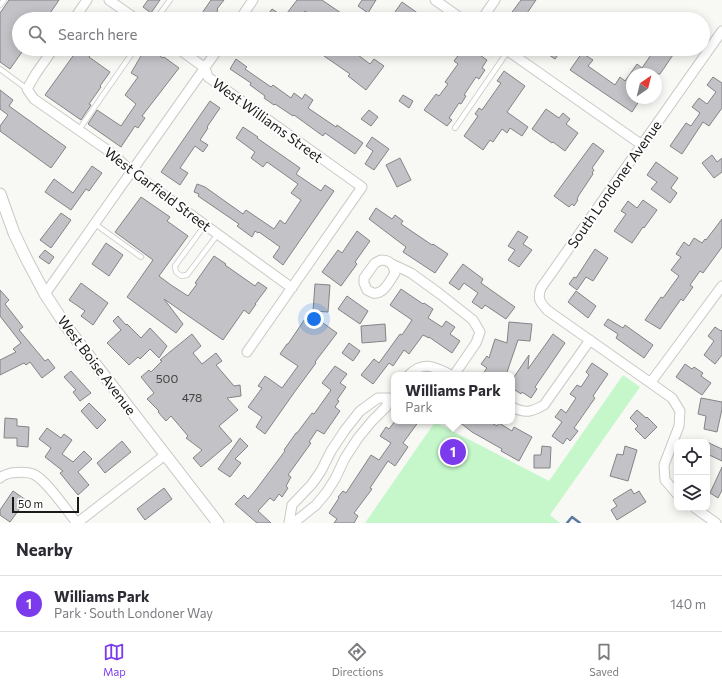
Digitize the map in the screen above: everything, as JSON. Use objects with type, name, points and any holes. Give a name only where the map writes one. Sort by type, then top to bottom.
[{"type":"street","points":[[79,12],[87,0]]},
{"type":"street","points":[[109,0],[126,12]]},
{"type":"street","points":[[245,12],[253,0]]},
{"type":"street","points":[[435,0],[452,12]]},
{"type":"street","points":[[487,12],[495,0]]},
{"type":"street","name":"South Londoner Avenue","points":[[710,48],[722,31]]},
{"type":"street","points":[[27,89],[47,56]]},
{"type":"street","name":"West Williams Street","points":[[189,56],[205,68],[208,77],[362,187],[292,288]]},
{"type":"street","points":[[45,294],[213,56]]},
{"type":"street","points":[[515,56],[642,145]]},
{"type":"street","name":"South Londoner Avenue","points":[[590,340],[547,310],[539,299],[541,288],[704,56]]},
{"type":"street","name":"West Garfield Street","points":[[27,89],[34,99],[113,154],[132,172],[292,288]]},
{"type":"street","name":"West Boise Avenue","points":[[0,194],[14,233],[45,294],[66,326],[218,523]]},
{"type":"street","points":[[392,264],[411,274],[440,294],[473,320],[480,332],[476,343],[456,372]]},
{"type":"street","points":[[651,382],[722,286]]},
{"type":"street","points":[[247,352],[292,288]]},
{"type":"street","points":[[515,408],[520,411],[532,411],[544,405],[590,340],[672,398],[680,411],[679,426],[664,465],[665,480],[674,490]]},
{"type":"street","points":[[413,372],[424,366],[431,366],[445,372]]},
{"type":"street","points":[[391,396],[386,407],[358,438],[326,493],[316,505],[296,522],[289,523],[292,505],[312,484],[321,471],[331,451],[360,411],[378,398],[391,396]]},
{"type":"street","points":[[0,478],[19,471],[32,473],[41,478],[77,523],[165,455]]},
{"type":"street","points":[[699,511],[716,523]]},
{"type":"lane","points":[[0,5],[4,0]]},
{"type":"lane","points":[[161,12],[170,0]]},
{"type":"lane","points":[[78,131],[130,56]]},
{"type":"lane","points":[[455,128],[502,56]]},
{"type":"lane","points":[[0,69],[27,89]]},
{"type":"lane","points":[[95,224],[141,257]]},
{"type":"lane","points":[[205,225],[175,266],[176,272],[181,276],[187,275],[218,234]]},
{"type":"green space","points":[[623,375],[640,387],[550,515],[560,523],[365,523],[434,424],[439,424],[549,481]]},
{"type":"building","points":[[9,0],[59,0],[51,12],[12,12],[12,56],[19,56],[10,69],[0,62],[0,13]]},
{"type":"building","points":[[148,0],[160,0],[152,12],[143,7]]},
{"type":"building","points":[[211,0],[224,0],[217,9],[217,12],[203,12]]},
{"type":"building","points":[[297,0],[322,0],[340,12],[305,11],[288,12]]},
{"type":"building","points":[[362,0],[376,0],[369,12],[358,6]]},
{"type":"building","points":[[521,0],[536,0],[528,12],[512,12]]},
{"type":"building","points":[[402,2],[416,12],[395,12]]},
{"type":"building","points":[[73,56],[90,56],[89,57],[110,72],[89,104],[91,105],[81,120],[45,95]]},
{"type":"building","points":[[141,56],[164,57],[179,68],[142,116],[145,118],[138,128],[135,126],[121,147],[88,124],[97,110],[121,126],[136,104],[125,95],[138,77],[131,73]]},
{"type":"building","points":[[324,56],[359,56],[370,64],[374,59],[384,66],[366,90],[348,76],[350,74]]},
{"type":"building","points":[[458,56],[481,56],[487,60],[482,68],[485,70],[479,79],[476,77],[464,95],[466,96],[461,104],[459,103],[449,118],[452,120],[447,126],[424,110],[436,94],[439,96],[448,84],[445,82],[458,64],[454,61]]},
{"type":"building","points":[[580,56],[587,56],[593,60],[588,66],[615,85],[620,77],[625,81],[626,80],[626,104],[637,104],[632,112],[570,70]]},
{"type":"building","points":[[650,56],[672,56],[662,71],[662,68],[642,68]]},
{"type":"building","points":[[236,59],[247,67],[245,69],[271,87],[273,85],[291,98],[294,93],[302,99],[305,94],[313,100],[308,108],[336,127],[337,125],[363,143],[355,154],[325,133],[323,136],[294,115],[293,116],[264,98],[265,96],[250,85],[251,83],[230,69]]},
{"type":"building","points":[[637,64],[642,68],[634,68]]},
{"type":"building","points":[[504,71],[525,86],[507,112],[528,127],[522,136],[510,128],[507,133],[502,129],[493,142],[490,140],[483,150],[464,136],[478,116],[475,114],[479,108],[482,110],[501,83],[497,81]]},
{"type":"building","points":[[713,77],[722,83],[722,108],[709,126],[703,122],[682,154],[670,146],[686,123],[691,126],[700,113],[692,107],[699,98],[707,104],[716,92],[707,85]]},
{"type":"building","points":[[0,90],[13,100],[9,106],[66,147],[51,168],[0,131],[0,126],[8,115],[0,109]]},
{"type":"building","points":[[403,95],[413,101],[409,108],[399,101]]},
{"type":"building","points":[[210,101],[220,108],[200,140],[208,145],[203,152],[195,146],[180,168],[188,173],[180,185],[161,172]]},
{"type":"building","points":[[546,109],[559,118],[563,113],[570,119],[566,124],[578,133],[565,151],[532,129]]},
{"type":"building","points":[[369,110],[378,117],[371,126],[361,119]]},
{"type":"building","points":[[243,127],[300,168],[296,174],[321,191],[325,185],[334,191],[283,265],[273,257],[280,247],[259,232],[258,233],[255,231],[252,237],[237,226],[239,224],[198,196],[199,194],[194,192],[197,184],[205,187],[243,214],[246,210],[274,229],[280,220],[285,224],[301,200],[291,193],[298,184],[267,162],[263,167],[251,158],[255,152],[236,138]]},
{"type":"building","points":[[372,137],[389,149],[374,170],[365,164],[373,151],[366,146]]},
{"type":"building","points":[[593,143],[604,151],[592,168],[594,170],[592,173],[593,174],[579,195],[578,200],[574,206],[572,204],[569,207],[554,196]]},
{"type":"building","points":[[712,155],[717,162],[722,158],[722,172],[714,178],[702,163]]},
{"type":"building","points":[[400,158],[411,180],[397,187],[386,165]]},
{"type":"building","points":[[656,162],[678,178],[671,188],[677,193],[670,203],[651,189],[657,182],[647,175]]},
{"type":"building","points":[[92,166],[102,173],[89,191],[86,189],[71,210],[45,192],[54,179],[73,193]]},
{"type":"building","points":[[141,197],[170,217],[167,221],[188,236],[159,276],[171,285],[188,296],[197,284],[195,283],[214,256],[255,286],[258,282],[267,288],[249,314],[244,310],[223,340],[164,299],[183,324],[176,333],[127,297],[153,260],[115,232]]},
{"type":"building","points":[[643,200],[657,210],[632,243],[614,231],[626,214],[621,211],[628,201],[637,208]]},
{"type":"building","points":[[376,208],[392,219],[395,215],[403,221],[401,224],[448,254],[435,273],[403,252],[406,247],[369,219]]},
{"type":"building","points":[[61,213],[71,220],[51,248],[40,240]]},
{"type":"building","points":[[722,219],[722,247],[703,273],[700,271],[690,285],[693,287],[683,301],[681,299],[660,329],[645,320],[661,297],[663,298],[679,276],[671,270],[681,257],[676,254],[684,242],[689,246],[694,238],[702,243]]},
{"type":"building","points":[[357,231],[370,241],[355,262],[357,264],[341,286],[322,272],[338,250],[342,253]]},
{"type":"building","points":[[518,231],[528,237],[523,244],[532,250],[519,267],[508,260],[515,250],[508,246]]},
{"type":"building","points":[[106,243],[123,255],[109,276],[92,264]]},
{"type":"building","points":[[595,249],[608,258],[593,281],[586,277],[577,290],[569,284],[574,277],[576,278]]},
{"type":"building","points":[[45,250],[54,257],[49,264],[39,257]]},
{"type":"building","points":[[463,264],[483,279],[481,283],[515,307],[506,319],[485,305],[482,309],[472,302],[478,293],[464,283],[459,290],[449,283]]},
{"type":"building","points":[[81,283],[108,303],[93,325],[81,316],[85,311],[69,300]]},
{"type":"building","points":[[315,284],[330,285],[328,312],[313,311]]},
{"type":"building","points":[[401,289],[433,309],[428,318],[442,327],[446,321],[455,327],[450,334],[460,341],[452,353],[429,337],[423,335],[409,354],[404,350],[393,366],[389,363],[373,384],[361,375],[374,359],[379,363],[412,320],[390,305]]},
{"type":"building","points":[[0,290],[9,300],[5,304],[23,327],[19,330],[45,361],[48,359],[55,368],[42,378],[30,362],[26,365],[24,363],[0,375],[0,360],[16,352],[13,349],[21,343],[0,316]]},
{"type":"building","points":[[576,291],[596,306],[588,318],[568,302]]},
{"type":"building","points":[[347,296],[368,311],[360,324],[338,309]]},
{"type":"building","points":[[309,313],[337,333],[265,434],[256,427],[262,417],[248,407],[262,388],[258,386],[265,376],[282,388],[298,366],[280,354]]},
{"type":"building","points":[[118,316],[141,338],[150,328],[167,346],[159,358],[150,349],[140,359],[138,357],[129,365],[107,343],[121,330],[113,321]]},
{"type":"building","points":[[608,319],[623,328],[625,325],[653,345],[644,358],[616,338],[618,334],[604,325]]},
{"type":"building","points":[[509,322],[532,324],[530,341],[518,340],[507,372],[484,372],[487,368],[481,364],[487,356],[489,358],[495,339],[507,343]]},
{"type":"building","points":[[385,324],[386,341],[362,343],[361,326]]},
{"type":"building","points":[[715,327],[721,331],[722,330],[722,355],[715,364],[704,355],[714,341],[708,336]]},
{"type":"building","points":[[192,334],[201,346],[193,353],[202,364],[216,353],[222,361],[216,365],[234,386],[240,385],[241,396],[227,398],[238,410],[219,426],[232,441],[201,467],[193,458],[202,450],[186,438],[188,436],[171,416],[166,421],[158,412],[159,411],[147,399],[154,393],[141,377],[149,370],[151,372],[162,361],[160,360]]},
{"type":"building","points":[[553,334],[565,343],[535,387],[537,389],[531,398],[522,392],[521,394],[515,390],[515,376],[529,355],[528,369]]},
{"type":"building","points":[[349,343],[360,351],[353,361],[342,353]]},
{"type":"building","points":[[592,363],[608,374],[593,396],[595,398],[574,428],[578,431],[570,441],[567,438],[563,444],[552,436],[562,422],[555,417],[561,409],[566,413],[576,398],[570,394],[577,385],[581,387],[589,375],[586,372]]},
{"type":"building","points":[[685,364],[692,369],[694,367],[703,373],[701,376],[711,383],[702,395],[676,377]]},
{"type":"building","points":[[335,366],[347,374],[340,383],[346,387],[337,400],[339,401],[335,407],[340,411],[324,434],[317,430],[309,442],[311,443],[288,475],[291,477],[286,486],[288,488],[282,497],[279,494],[274,501],[270,498],[258,511],[271,523],[257,523],[235,504],[244,495],[248,499],[285,451],[284,450],[296,433],[312,413],[314,414],[331,390],[322,383]]},
{"type":"building","points":[[71,371],[91,393],[80,401],[73,392],[76,390],[64,377]]},
{"type":"building","points":[[701,398],[722,402],[717,432],[704,429],[706,416],[698,414]]},
{"type":"building","points":[[89,403],[106,420],[97,429],[81,411]]},
{"type":"building","points":[[637,410],[657,427],[645,439],[635,429],[638,426],[630,418]]},
{"type":"building","points":[[5,418],[17,419],[17,426],[29,427],[28,447],[17,446],[17,438],[4,438]]},
{"type":"building","points":[[393,424],[417,424],[403,443],[408,447],[395,466],[388,461],[370,488],[372,489],[354,513],[358,516],[354,523],[334,523],[337,519],[329,513],[339,498],[338,497],[343,491],[346,493],[371,455],[379,460],[391,443],[380,436],[386,427],[389,429]]},
{"type":"building","points":[[462,424],[493,424],[497,426],[501,424],[512,431],[514,427],[532,437],[519,461],[501,451],[502,449],[472,432]]},
{"type":"building","points":[[47,428],[61,438],[64,434],[72,440],[62,454],[73,462],[84,451],[92,459],[78,472],[89,485],[78,495],[60,473],[63,471],[45,457],[51,448],[39,439]]},
{"type":"building","points":[[240,438],[248,446],[235,459],[241,463],[230,477],[218,469]]},
{"type":"building","points":[[122,441],[131,452],[105,473],[97,463]]},
{"type":"building","points":[[710,443],[722,449],[722,461],[710,455]]},
{"type":"building","points":[[542,446],[551,447],[550,468],[534,468],[534,455],[541,455]]},
{"type":"building","points":[[625,446],[637,450],[628,481],[610,476],[617,454],[623,455]]},
{"type":"building","points":[[722,467],[722,490],[718,498],[710,493]]},
{"type":"building","points":[[164,488],[172,499],[145,520],[137,509]]},
{"type":"building","points":[[631,489],[634,494],[639,491],[646,502],[617,520],[611,510],[617,506],[613,500]]},
{"type":"building","points":[[13,491],[26,500],[10,522],[0,515],[0,510]]},
{"type":"waterway","points":[[567,523],[572,517],[580,523]]},
{"type":"place","name":"Williams Park","points":[[453,452]]}]
